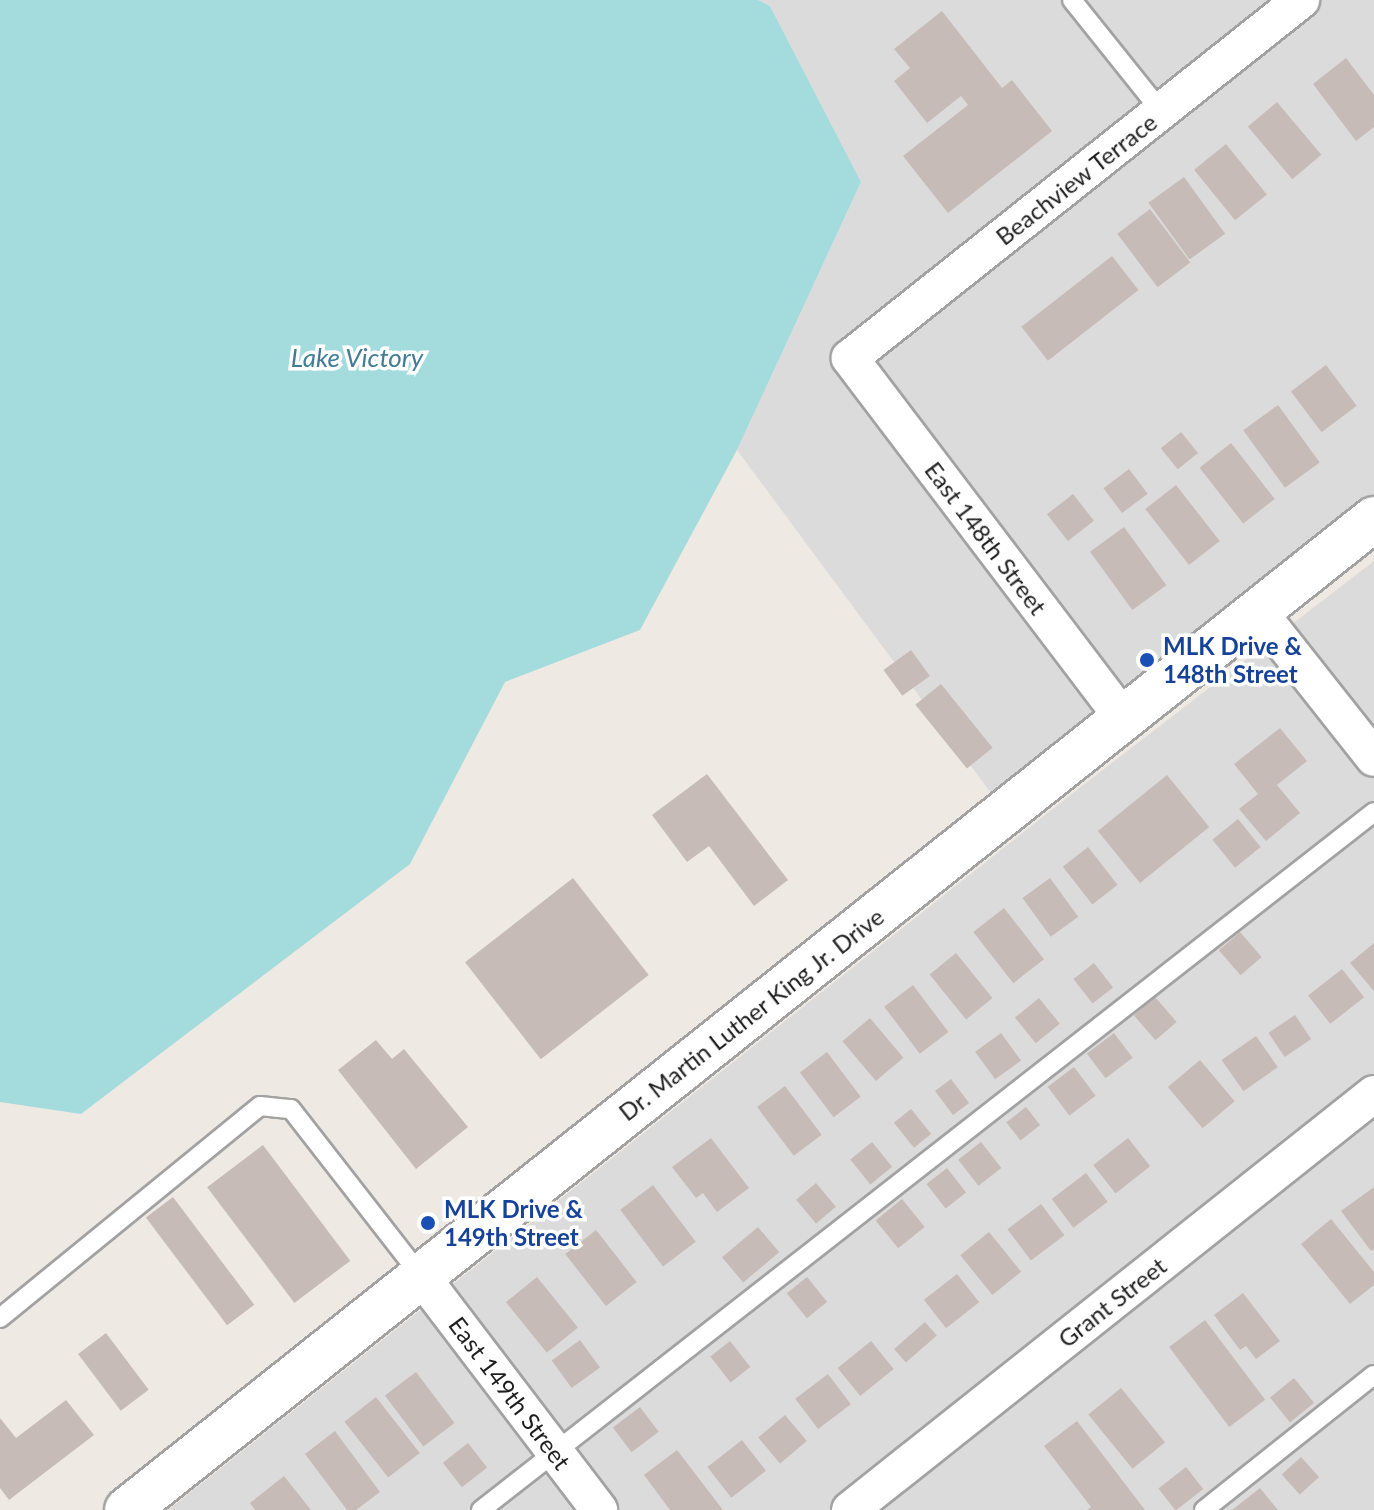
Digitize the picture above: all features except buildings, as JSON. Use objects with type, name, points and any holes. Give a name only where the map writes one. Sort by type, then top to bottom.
[{"type":"street","name":"Beachview Terrace","points":[[850,358],[1301,0]]},
{"type":"street","name":"East 148th Street","points":[[850,358],[1123,718]]},
{"type":"street","name":"Dr. Martin Luther King Jr. Drive","points":[[127,1510],[1374,519]]},
{"type":"street","points":[[1258,611],[1374,758]]},
{"type":"street","name":"Grant Street","points":[[850,1510],[1374,1094]]},
{"type":"street","name":"East 149th Street","points":[[421,1276],[599,1510]]},
{"type":"lane","points":[[1072,0],[1161,111]]},
{"type":"lane","points":[[481,1510],[1374,812]]},
{"type":"lane","points":[[0,1318],[260,1106],[291,1109],[421,1276]]},
{"type":"lane","points":[[1204,1510],[1374,1375]]},
{"type":"shaded area","points":[[758,0],[1374,0],[1374,519],[1005,812],[737,450],[861,182],[770,6]]},
{"type":"shaded area","points":[[1374,561],[1374,1510],[168,1510],[1078,789]]},
{"type":"water","name":"Lake Victory","points":[[0,0],[758,0],[770,6],[861,182],[737,450],[640,630],[505,682],[410,864],[81,1114],[0,1102]]},
{"type":"place","name":"MLK Drive & 148th Street","points":[[1147,660]]},
{"type":"place","name":"MLK Drive & 149th Street","points":[[428,1223]]}]
